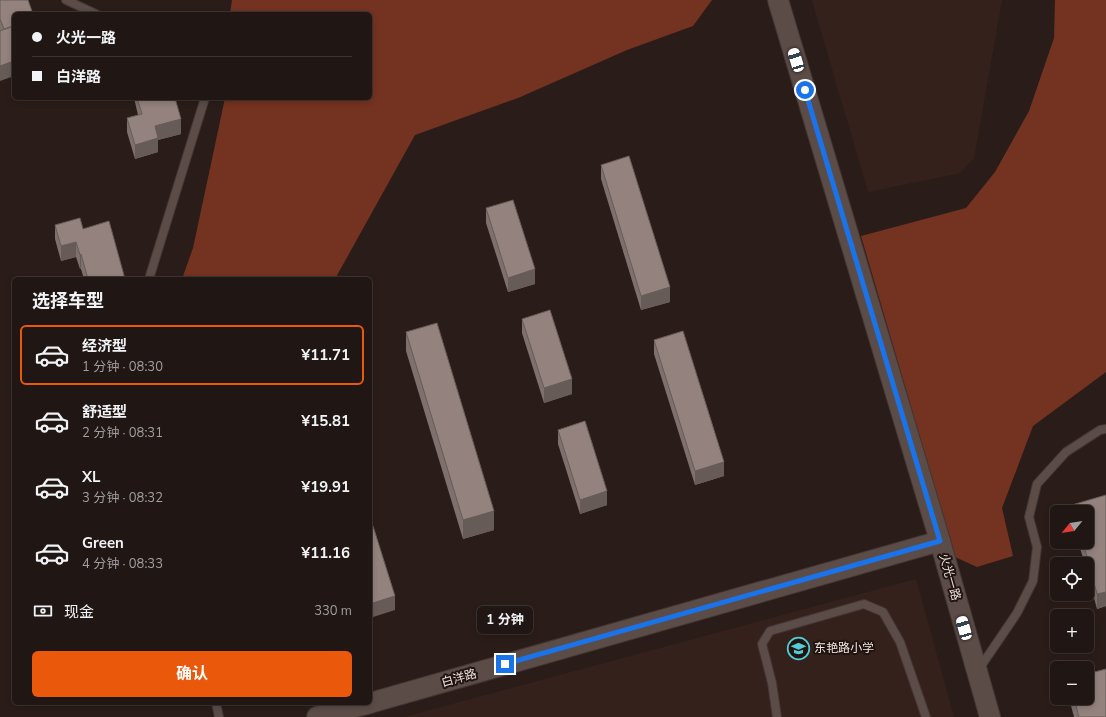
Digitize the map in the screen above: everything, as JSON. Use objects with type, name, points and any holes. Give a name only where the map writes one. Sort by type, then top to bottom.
[{"type":"street","name":"火光一路","points":[[778,0],[940,541],[990,717]]},
{"type":"street","name":"白洋路","points":[[372,702],[940,541]]},
{"type":"street","name":"白洋路","points":[[317,717],[362,705]]},
{"type":"lane","points":[[66,0],[92,12]]},
{"type":"lane","points":[[150,277],[204,100]]},
{"type":"lane","points":[[977,672],[1018,613],[1033,581],[1037,547],[1029,517],[1036,484],[1066,452],[1100,430],[1106,429]]},
{"type":"lane","points":[[777,717],[772,684],[762,644],[770,631],[864,604],[883,612],[900,642],[926,717]]},
{"type":"lane","points":[[217,705],[220,717]]},
{"type":"shaded area","points":[[232,0],[712,0],[693,26],[627,50],[518,98],[415,135],[336,277],[183,277],[193,248],[225,100],[372,100],[372,12],[230,12]]},
{"type":"shaded area","points":[[812,0],[1002,0],[974,158],[960,173],[868,192]]},
{"type":"shaded area","points":[[1055,0],[1106,0],[1106,372],[1033,426],[1002,508],[1013,556],[977,567],[955,557],[861,236],[966,208],[995,172],[1029,111],[1054,38]]},
{"type":"shaded area","name":"东艳路小学","points":[[916,579],[954,717],[404,717]]},
{"type":"building","points":[[0,0],[28,0],[32,12],[12,12],[12,27],[4,29],[0,19]]},
{"type":"building","points":[[12,27],[12,62],[0,66],[0,31]]},
{"type":"building","points":[[138,100],[176,100],[181,119],[155,126],[158,138],[135,145],[127,118],[142,114]]},
{"type":"building","points":[[629,156],[670,287],[641,296],[601,165]]},
{"type":"building","points":[[513,200],[535,269],[508,278],[486,208]]},
{"type":"building","points":[[80,218],[83,229],[109,221],[124,277],[87,277],[76,242],[61,246],[55,225]]},
{"type":"building","points":[[550,310],[572,379],[544,388],[522,319]]},
{"type":"building","points":[[437,323],[494,511],[463,520],[406,332]]},
{"type":"building","points":[[683,331],[724,462],[695,471],[654,340]]},
{"type":"building","points":[[585,421],[607,491],[580,500],[558,430]]},
{"type":"building","points":[[1106,495],[1106,592],[1097,594],[1094,583],[1094,557],[1087,557],[1085,549],[1094,549],[1094,505],[1072,505]]},
{"type":"building","points":[[372,526],[395,596],[372,603]]},
{"type":"building","points":[[1106,669],[1106,717],[1079,717],[1076,705],[1094,705],[1094,672]]},
{"type":"place","name":"东艳路小学","points":[[798,648]]},
{"type":"route","points":[[505,664],[940,541],[805,90]]}]
